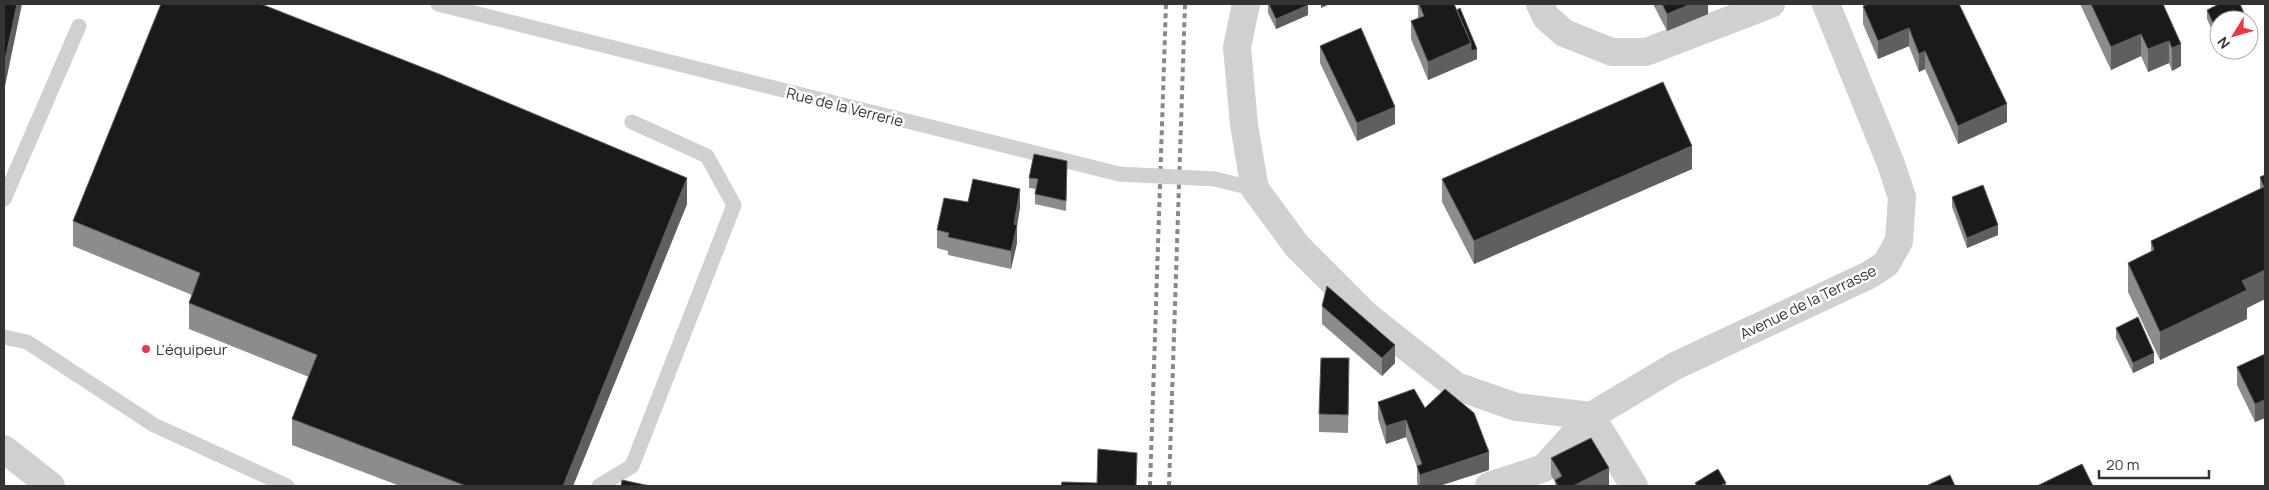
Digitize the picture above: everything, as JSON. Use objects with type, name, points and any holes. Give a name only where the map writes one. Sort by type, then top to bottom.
[{"type":"street","points":[[1246,4],[1237,47],[1244,126],[1255,189],[1297,246],[1366,316],[1456,386],[1516,406],[1591,416],[1634,486]]},
{"type":"street","points":[[1540,4],[1546,17],[1564,33],[1612,52],[1646,52],[1771,4]]},
{"type":"street","name":"Avenue de la Terrasse","points":[[1489,486],[1544,468],[1591,416],[1676,366],[1869,275],[1886,264],[1900,241],[1902,197],[1891,164],[1826,4]]},
{"type":"street","points":[[4,449],[51,486]]},
{"type":"lane","name":"Rue de la Verrerie","points":[[438,4],[1119,174],[1215,179],[1255,189]]},
{"type":"lane","points":[[4,199],[79,26]]},
{"type":"lane","points":[[598,486],[632,466],[734,206],[707,156],[632,122]]},
{"type":"lane","points":[[4,337],[27,342],[154,425],[287,486]]},
{"type":"building","points":[[4,4],[17,4],[4,65]]},
{"type":"building","points":[[161,4],[261,4],[439,74],[687,178],[563,486],[466,486],[292,419],[317,355],[189,303],[200,273],[73,221]]},
{"type":"building","points":[[1269,4],[1307,4],[1308,5],[1276,19]]},
{"type":"building","points":[[1419,4],[1454,4],[1471,43],[1428,62],[1411,21],[1424,16]]},
{"type":"building","points":[[1662,4],[1691,4],[1667,14]]},
{"type":"building","points":[[1868,4],[1959,4],[2007,104],[1958,126],[1925,51],[1919,54],[1909,28],[1878,41],[1863,6]]},
{"type":"building","points":[[2091,4],[2163,4],[2181,44],[2172,48],[2169,41],[2148,49],[2141,34],[2111,47]]},
{"type":"building","points":[[2219,4],[2240,4],[2243,10],[2209,10],[2209,14],[2207,10]]},
{"type":"building","points":[[1460,8],[1477,49],[1471,51],[1471,43],[1457,10]]},
{"type":"building","points":[[1361,28],[1395,107],[1357,123],[1320,46]]},
{"type":"building","points":[[1663,82],[1692,146],[1474,241],[1442,179]]},
{"type":"building","points":[[1034,154],[1067,161],[1066,201],[1035,194],[1038,179],[1029,178]]},
{"type":"building","points":[[2265,175],[2265,270],[2242,281],[2247,290],[2160,332],[2128,263],[2154,250],[2151,241],[2264,187],[2260,177]]},
{"type":"building","points":[[973,179],[1020,189],[1014,224],[1017,225],[1011,251],[948,237],[949,233],[937,230],[944,198],[968,202]]},
{"type":"building","points":[[1983,185],[1998,225],[1967,238],[1952,197]]},
{"type":"building","points":[[1327,286],[1395,345],[1382,358],[1322,306]]},
{"type":"building","points":[[2138,317],[2154,353],[2133,363],[2116,328]]},
{"type":"building","points":[[2265,354],[2265,400],[2255,404],[2237,367]]},
{"type":"building","points":[[1321,358],[1349,358],[1348,415],[1319,414]]},
{"type":"building","points":[[1414,389],[1425,408],[1445,389],[1474,413],[1489,452],[1420,475],[1417,466],[1422,464],[1406,420],[1386,426],[1378,402]]},
{"type":"building","points":[[1591,438],[1609,468],[1573,486],[1558,486],[1555,480],[1562,476],[1551,458]]},
{"type":"building","points":[[1098,449],[1137,453],[1136,486],[1061,486],[1062,482],[1097,483]]},
{"type":"building","points":[[2082,464],[2093,486],[2037,486]]},
{"type":"building","points":[[1718,469],[1726,483],[1720,486],[1697,486],[1695,483]]},
{"type":"building","points":[[1950,475],[1955,486],[1926,486]]},
{"type":"building","points":[[622,480],[650,486],[621,486]]},
{"type":"railway","points":[[1150,486],[1166,4]]},
{"type":"railway","points":[[1169,486],[1185,4]]},
{"type":"place","name":"L'équipeur","points":[[146,349]]}]
